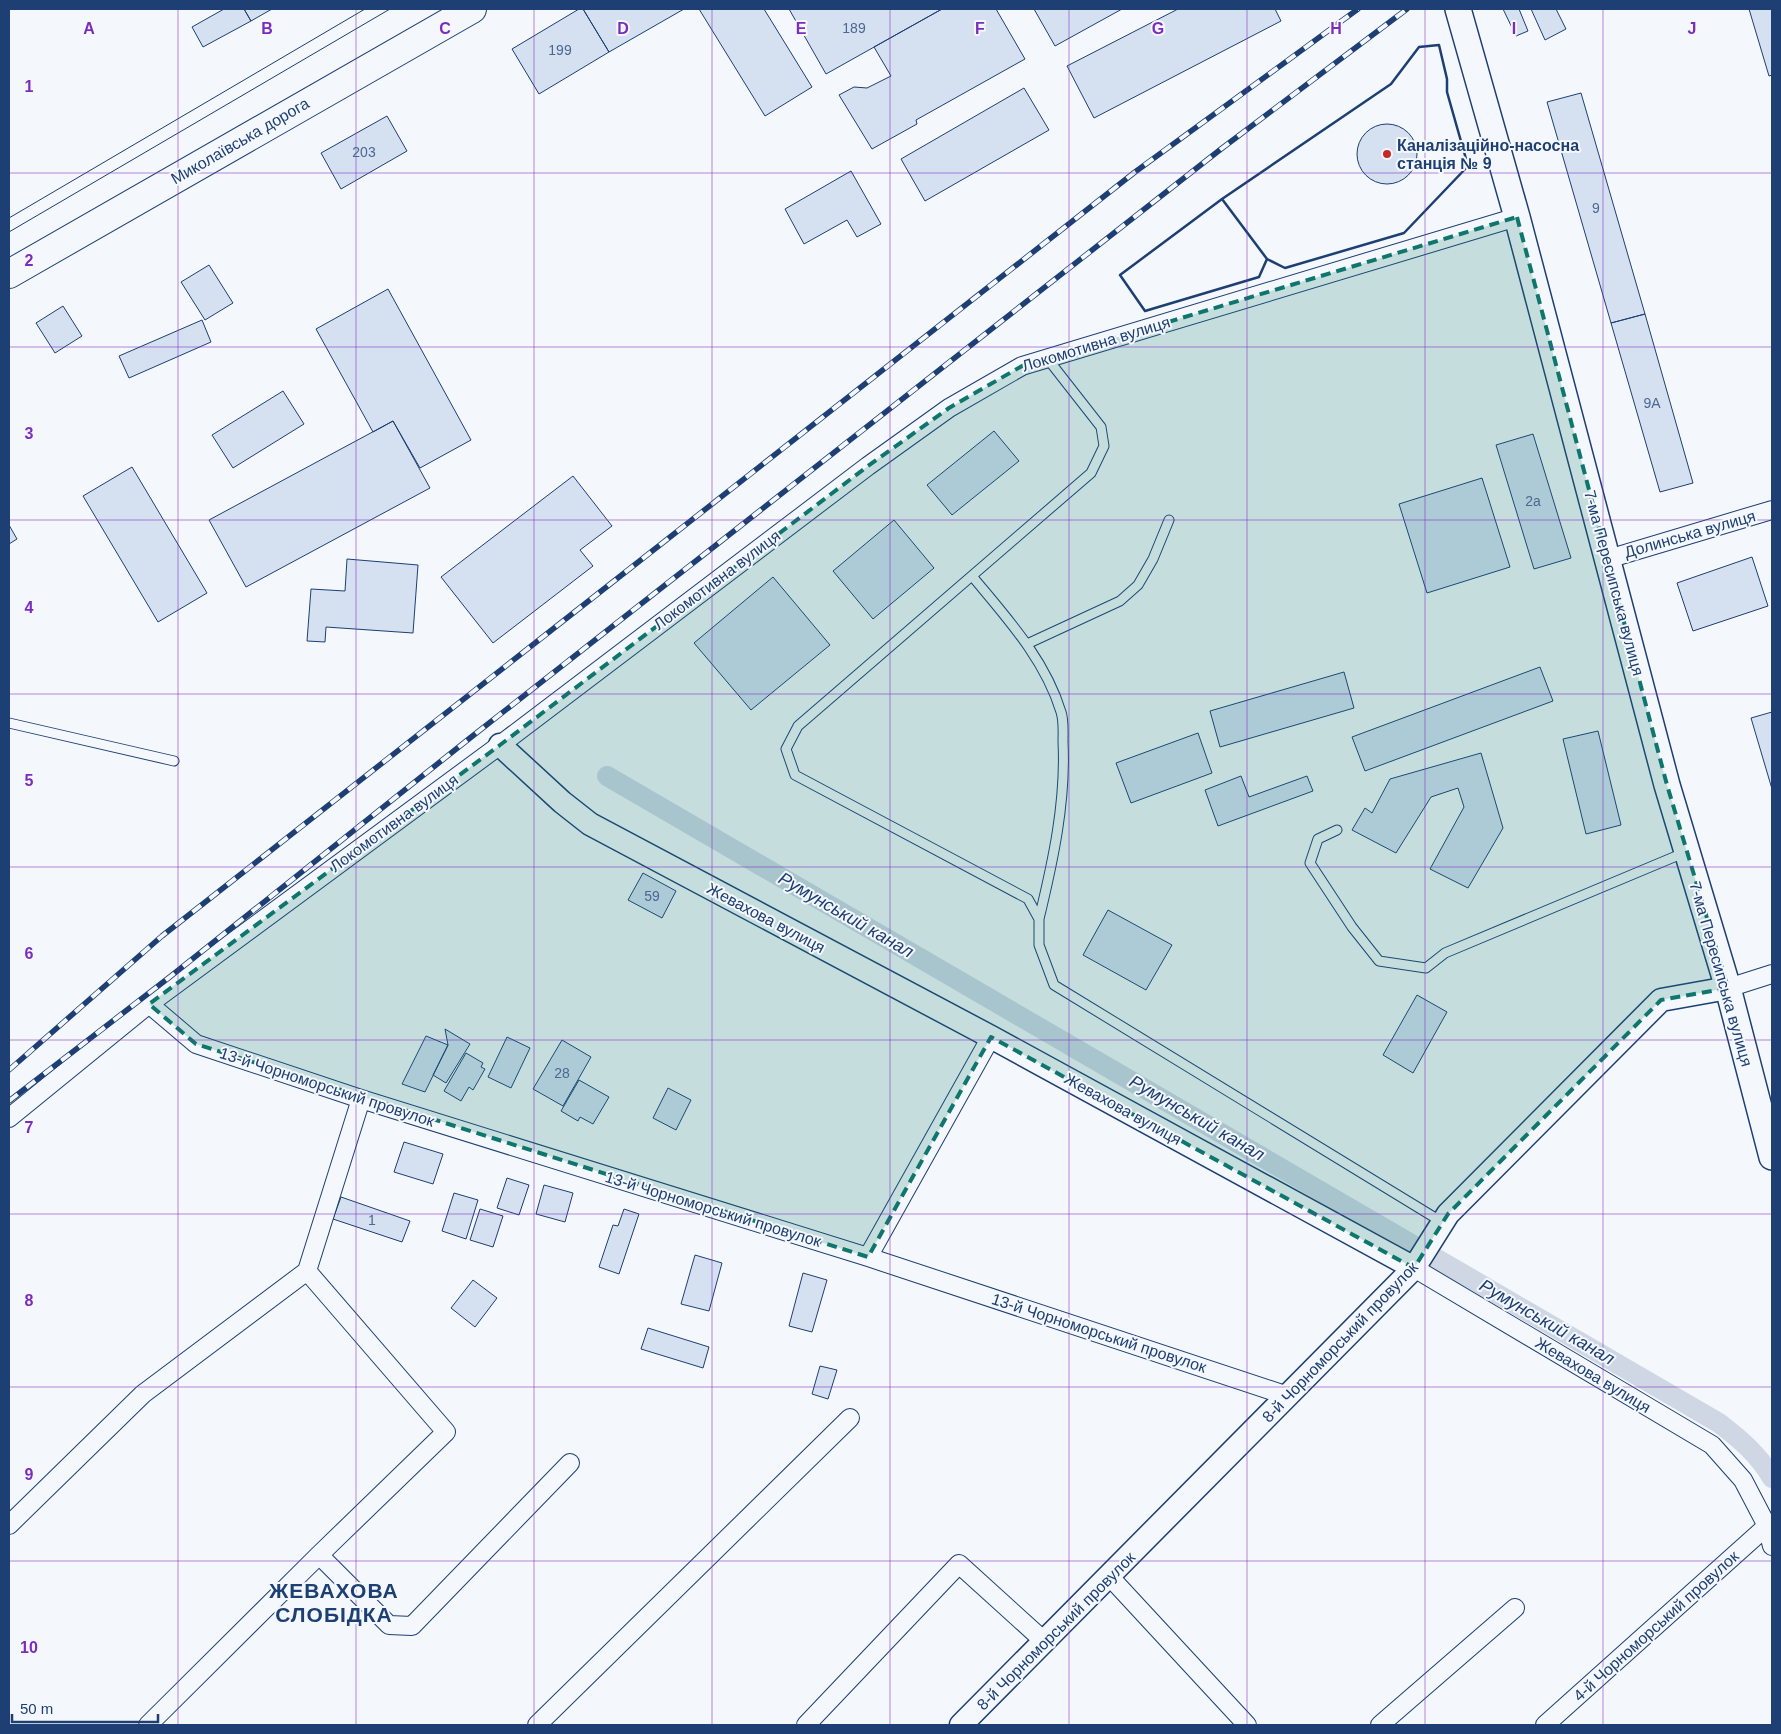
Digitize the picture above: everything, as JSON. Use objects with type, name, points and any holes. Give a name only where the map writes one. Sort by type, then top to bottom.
[{"type":"main road","name":"Миколаївська дорога","points":[[9,274],[472,9]]},
{"type":"main road","name":"7-ма Пересипська вулиця","points":[[1458,9],[1517,217],[1666,785],[1728,988],[1772,1157]]},
{"type":"street","name":"Локомотивна вулиця","points":[[9,1118],[148,1004],[500,745],[868,466],[949,408],[1022,366],[1517,217]]},
{"type":"street","name":"Долинська вулиця","points":[[1608,558],[1772,510]]},
{"type":"street","name":"Жевахова вулиця","points":[[500,745],[562,802],[590,824],[991,1037],[1414,1268],[1712,1445],[1743,1480],[1767,1526],[1772,1546]]},
{"type":"street","points":[[1728,988],[1772,974]]},
{"type":"street","name":"8-й Чорноморський провулок","points":[[961,1725],[1414,1268],[1448,1214],[1661,1000],[1728,988]]},
{"type":"street","name":"13-й Чорноморський провулок","points":[[148,1004],[196,1044],[361,1099],[868,1257],[1288,1396]]},
{"type":"street","points":[[868,1257],[991,1037]]},
{"type":"street","points":[[9,1524],[143,1394],[306,1270],[361,1099]]},
{"type":"street","points":[[148,1725],[446,1432],[306,1270]]},
{"type":"street","points":[[537,1725],[850,1418]]},
{"type":"street","points":[[319,1556],[389,1625],[412,1626],[570,1463]]},
{"type":"street","name":"4-й Чорноморський провулок","points":[[1545,1725],[1767,1526]]},
{"type":"street","points":[[806,1725],[959,1564],[1045,1642]]},
{"type":"street","points":[[1110,1576],[1247,1725]]},
{"type":"street","points":[[1380,1725],[1514,1608]]},
{"type":"lane","points":[[1039,919],[1028,899],[795,775],[786,749],[798,726],[1091,474],[1104,446],[1101,427],[1047,358]]},
{"type":"lane","points":[[1027,644],[1120,602],[1138,586],[1153,559],[1169,520]]},
{"type":"lane","points":[[972,576],[1027,644],[1048,681],[1062,713],[1064,764],[1056,849],[1039,919],[1039,945],[1054,985],[1443,1222]]},
{"type":"lane","points":[[9,723],[174,761]]},
{"type":"lane","points":[[1337,830],[1318,839],[1310,863],[1315,871],[1352,927],[1378,961],[1426,968],[1445,953],[1686,852]]},
{"type":"highlighted area","points":[[1517,217],[1667,785],[1728,988],[1661,1000],[1448,1214],[1414,1268],[991,1037],[868,1257],[196,1044],[149,1004],[500,745],[868,466],[949,408],[1022,366]]},
{"type":"building","points":[[224,9],[244,9],[251,21],[203,47],[192,27]]},
{"type":"building","points":[[244,9],[272,9],[251,21]]},
{"type":"building","points":[[579,9],[583,9],[609,52],[539,94],[512,49]]},
{"type":"building","points":[[583,9],[684,9],[609,52]]},
{"type":"building","points":[[699,9],[764,9],[812,87],[765,116]]},
{"type":"building","points":[[789,9],[942,9],[826,74]]},
{"type":"building","points":[[942,9],[996,9],[1025,59],[916,120],[917,124],[872,149],[839,95],[854,87],[867,88],[891,76],[874,47]]},
{"type":"building","points":[[1034,9],[1122,9],[1055,46]]},
{"type":"building","points":[[1178,9],[1275,9],[1281,21],[1094,118],[1067,66]]},
{"type":"building","points":[[1503,9],[1519,9],[1528,31],[1516,36]]},
{"type":"building","points":[[1531,9],[1556,9],[1566,29],[1545,40]]},
{"type":"building","points":[[1749,9],[1772,9],[1772,75],[1769,76]]},
{"type":"building","points":[[1024,88],[1049,130],[925,201],[901,159]]},
{"type":"building","points":[[1581,93],[1645,314],[1611,323],[1547,102]]},
{"type":"building","points":[[387,116],[407,151],[341,189],[321,153]]},
{"type":"building","name":"Каналізаційно-насосна станція № 9","points":[[1387,124],[1403,129],[1408,133],[1412,138],[1417,154],[1412,170],[1408,175],[1403,179],[1387,184],[1371,179],[1366,175],[1362,170],[1357,154],[1362,138],[1366,133],[1371,129]]},
{"type":"building","points":[[851,171],[881,224],[857,237],[847,220],[804,244],[785,209]]},
{"type":"building","points":[[209,265],[233,303],[205,320],[181,282]]},
{"type":"building","points":[[388,289],[471,440],[420,468],[393,421],[373,432],[316,329]]},
{"type":"building","points":[[63,306],[82,336],[55,353],[36,323]]},
{"type":"building","points":[[1645,314],[1693,483],[1660,492],[1611,323]]},
{"type":"building","points":[[202,320],[211,342],[129,378],[119,356]]},
{"type":"building","points":[[283,391],[304,424],[233,468],[212,435]]},
{"type":"building","points":[[393,421],[430,488],[246,587],[209,520]]},
{"type":"building","points":[[994,431],[1019,461],[952,515],[927,485]]},
{"type":"building","points":[[1533,434],[1571,558],[1534,569],[1496,445]]},
{"type":"building","points":[[132,467],[207,593],[158,622],[83,496]]},
{"type":"building","points":[[573,476],[612,526],[580,550],[593,566],[493,643],[441,577]]},
{"type":"building","points":[[1482,478],[1510,567],[1427,593],[1399,504]]},
{"type":"building","points":[[894,520],[934,568],[873,619],[833,571]]},
{"type":"building","points":[[9,525],[17,539],[9,544]]},
{"type":"building","points":[[1752,557],[1768,606],[1693,631],[1677,583]]},
{"type":"building","points":[[347,559],[418,565],[413,633],[326,627],[325,642],[307,641],[311,589],[345,591]]},
{"type":"building","points":[[773,577],[830,645],[751,710],[694,643]]},
{"type":"building","points":[[1540,667],[1553,701],[1365,771],[1352,737]]},
{"type":"building","points":[[1344,672],[1354,708],[1220,747],[1210,711]]},
{"type":"building","points":[[1772,712],[1772,789],[1751,718]]},
{"type":"building","points":[[1598,731],[1621,825],[1586,834],[1563,739]]},
{"type":"building","points":[[1198,733],[1212,773],[1131,803],[1116,763]]},
{"type":"building","points":[[1481,753],[1503,828],[1468,888],[1430,869],[1464,807],[1458,788],[1431,797],[1396,853],[1352,830],[1365,808],[1372,813],[1390,779]]},
{"type":"building","points":[[1241,776],[1249,797],[1307,776],[1313,791],[1218,826],[1205,790]]},
{"type":"building","points":[[643,873],[676,891],[662,918],[628,900]]},
{"type":"building","points":[[1108,910],[1172,945],[1146,990],[1083,955]]},
{"type":"building","points":[[1417,995],[1447,1012],[1413,1073],[1383,1055]]},
{"type":"building","points":[[445,1029],[470,1044],[446,1083],[433,1075],[448,1045]]},
{"type":"building","points":[[426,1036],[448,1045],[425,1092],[402,1084]]},
{"type":"building","points":[[507,1037],[530,1048],[511,1088],[488,1077]]},
{"type":"building","points":[[562,1040],[591,1057],[563,1106],[533,1089]]},
{"type":"building","points":[[466,1053],[483,1063],[481,1067],[485,1069],[473,1090],[469,1087],[461,1101],[444,1091]]},
{"type":"building","points":[[579,1080],[609,1097],[593,1124],[580,1117],[578,1121],[561,1111]]},
{"type":"building","points":[[668,1088],[691,1100],[676,1130],[653,1118]]},
{"type":"building","points":[[404,1142],[443,1154],[433,1184],[394,1172]]},
{"type":"building","points":[[507,1178],[529,1185],[519,1215],[497,1208]]},
{"type":"building","points":[[544,1185],[573,1193],[565,1222],[536,1214]]},
{"type":"building","points":[[454,1193],[478,1200],[466,1239],[442,1231]]},
{"type":"building","points":[[341,1197],[410,1221],[402,1242],[333,1219]]},
{"type":"building","points":[[480,1209],[503,1216],[493,1247],[470,1240]]},
{"type":"building","points":[[624,1209],[639,1214],[619,1274],[599,1267],[613,1225],[618,1226]]},
{"type":"building","points":[[695,1255],[722,1263],[709,1311],[681,1304]]},
{"type":"building","points":[[803,1273],[827,1280],[812,1332],[789,1326]]},
{"type":"building","points":[[473,1280],[497,1298],[475,1327],[451,1308]]},
{"type":"building","points":[[648,1328],[709,1347],[703,1368],[641,1349]]},
{"type":"building","points":[[820,1366],[837,1370],[828,1399],[812,1394]]},
{"type":"waterway","name":"Румунський канал","points":[[607,776],[1719,1423],[1748,1448],[1772,1478]]},
{"type":"tram line","points":[[9,218],[365,9]]},
{"type":"tram line","points":[[9,232],[390,9]]},
{"type":"railway","points":[[9,1070],[162,936],[1135,172],[1358,9]]},
{"type":"railway","points":[[9,1101],[171,976],[470,738],[1221,149],[1407,9]]},
{"type":"wall","points":[[1439,45],[1447,79],[1447,92],[1468,166],[1404,233],[1285,268],[1267,259],[1222,199],[1391,84],[1419,47],[1439,45]]},
{"type":"wall","points":[[1222,199],[1267,259],[1259,277],[1145,311],[1120,275],[1222,199]]},
{"type":"place","name":"Каналізаційно-насосна станція № 9","points":[[1387,154]]},
{"type":"district","name":"ЖЕВАХОВА СЛОБІДКА","points":[[334,1602]]}]
